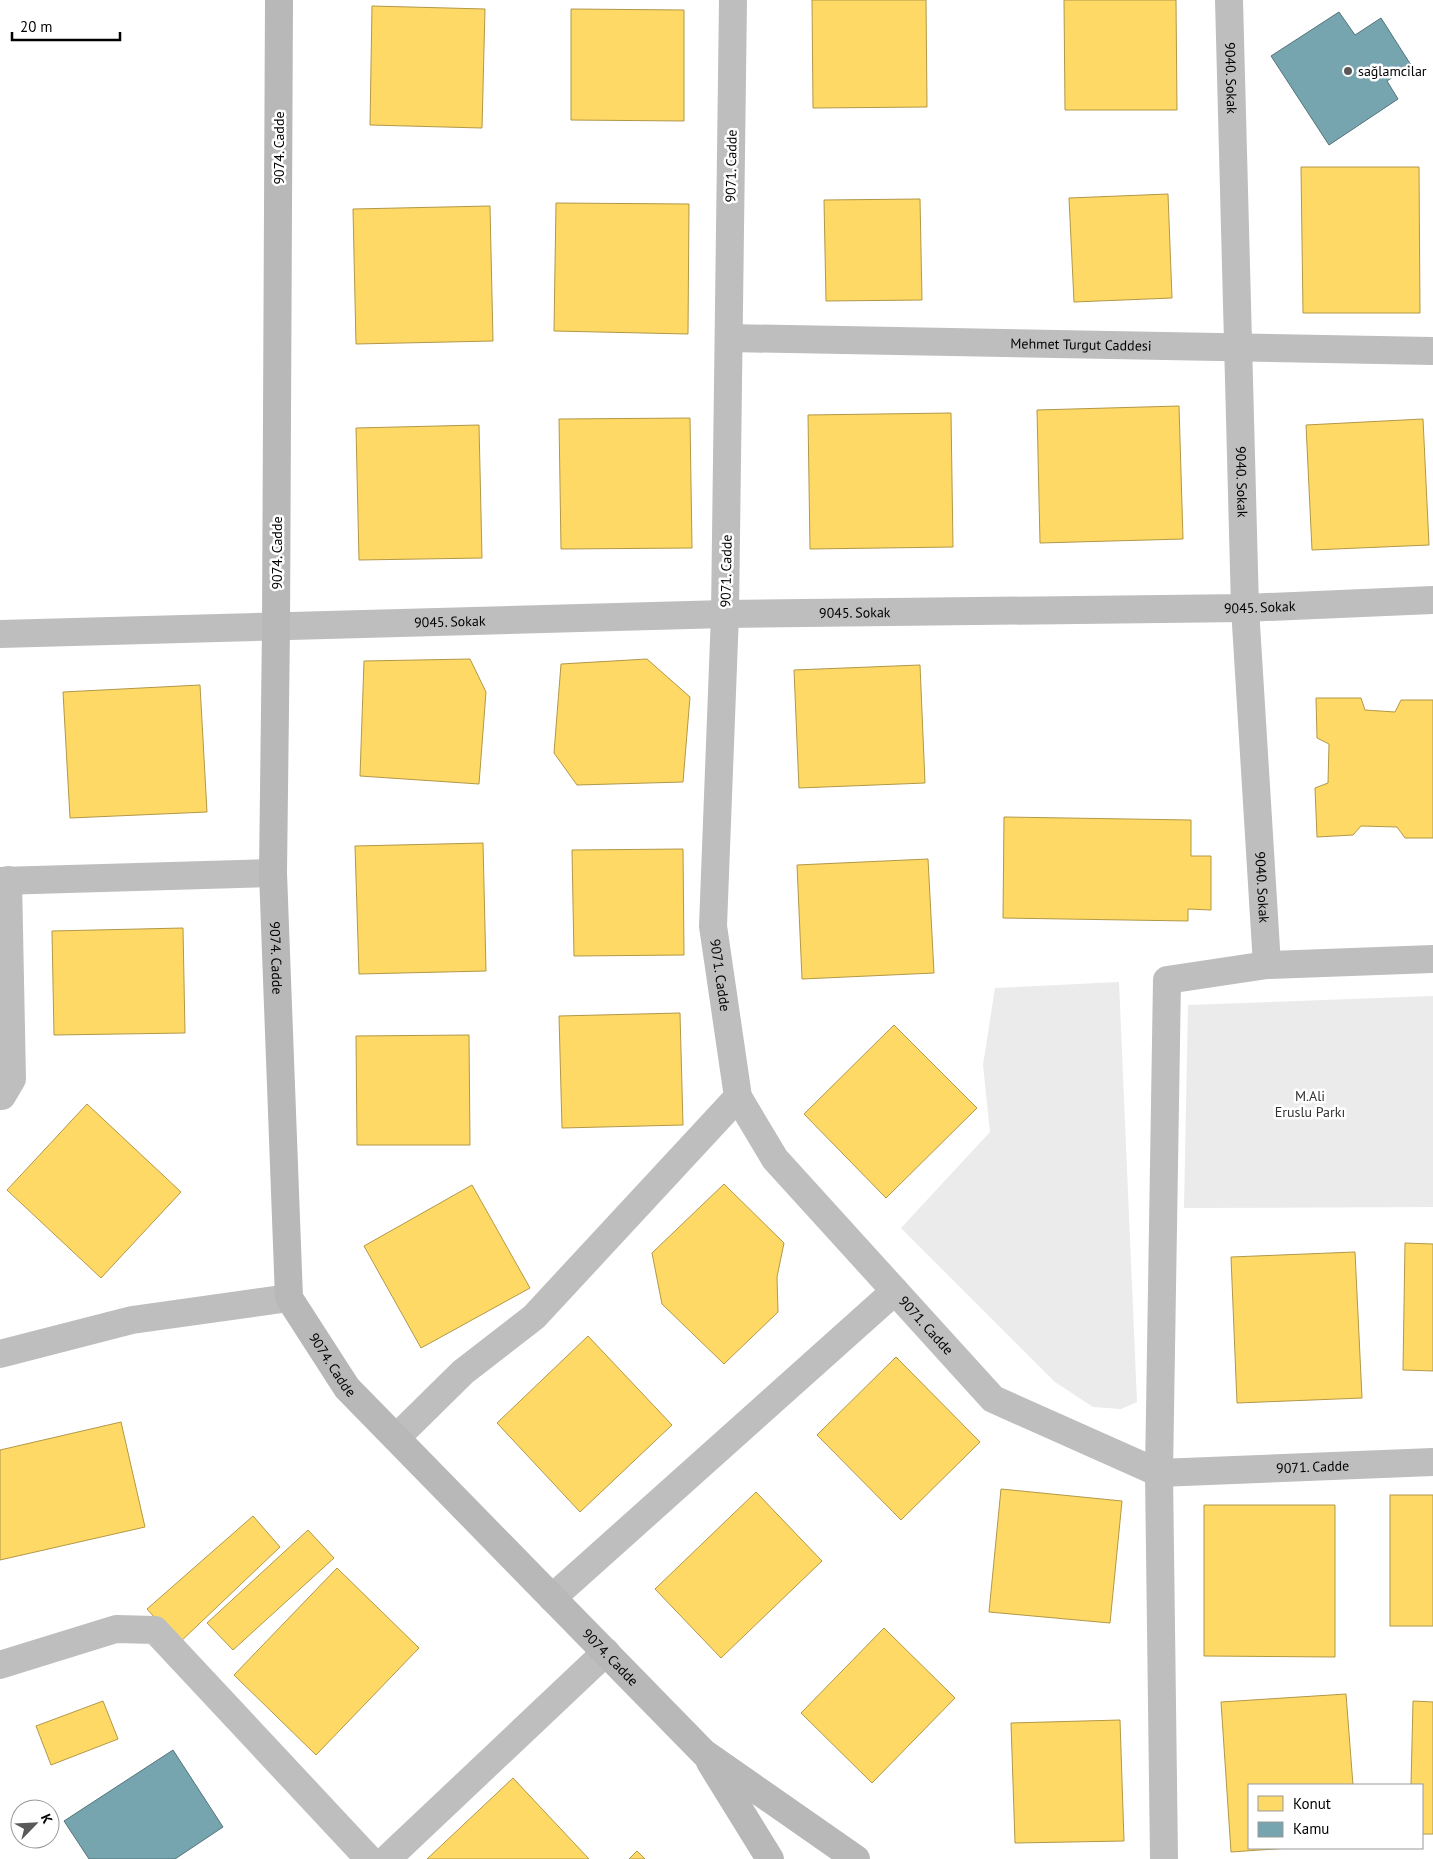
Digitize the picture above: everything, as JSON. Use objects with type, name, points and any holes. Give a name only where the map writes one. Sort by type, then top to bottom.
[{"type":"street","name":"9074. Cadde","points":[[279,0],[273,873],[289,1298],[347,1388],[704,1752],[856,1859]]},
{"type":"street","name":"9071. Cadde","points":[[733,0],[725,614],[713,926],[738,1097],[775,1159],[993,1399],[1159,1473],[1433,1462]]},
{"type":"street","name":"9040. Sokak","points":[[1229,0],[1244,608],[1267,965]]},
{"type":"street","name":"Mehmet Turgut Caddesi","points":[[729,338],[1433,351]]},
{"type":"street","name":"9045. Sokak","points":[[0,634],[725,614],[1244,608],[1433,600]]},
{"type":"street","points":[[0,1096],[2,1096],[12,1079],[4,880],[273,873]]},
{"type":"street","points":[[1164,1859],[1159,1473],[1167,980],[1267,965],[1433,958]]},
{"type":"street","points":[[396,1438],[463,1372],[534,1317],[738,1097]]},
{"type":"street","points":[[552,1598],[895,1291]]},
{"type":"street","points":[[0,1354],[132,1320],[289,1298]]},
{"type":"street","points":[[0,1665],[116,1629],[155,1630],[369,1859]]},
{"type":"street","points":[[387,1859],[606,1652]]},
{"type":"street","name":"9074. Cadde","points":[[704,1752],[770,1859]]},
{"type":"green space","points":[[1119,982],[1137,1402],[1121,1409],[1093,1407],[1055,1382],[901,1228],[990,1132],[983,1065],[995,988]]},
{"type":"green space","name":"M.Ali Eruslu Parkı","points":[[1433,996],[1433,1207],[1184,1208],[1188,1005]]},
{"type":"building: Konut","points":[[812,0],[926,0],[927,107],[813,108]]},
{"type":"building: Konut","points":[[1064,0],[1176,0],[1177,110],[1065,110]]},
{"type":"building: Konut","points":[[372,6],[485,9],[482,128],[370,125]]},
{"type":"building: Konut","points":[[571,9],[684,10],[684,121],[571,120]]},
{"type":"building: Konut","points":[[1301,167],[1419,167],[1420,313],[1303,313]]},
{"type":"building: Konut","points":[[1168,194],[1172,298],[1074,302],[1069,198]]},
{"type":"building: Konut","points":[[920,199],[922,300],[826,301],[824,200]]},
{"type":"building: Konut","points":[[556,203],[689,204],[688,334],[554,331]]},
{"type":"building: Konut","points":[[490,206],[493,341],[356,344],[353,209]]},
{"type":"building: Konut","points":[[1179,406],[1183,539],[1040,543],[1037,410]]},
{"type":"building: Konut","points":[[951,413],[953,547],[810,549],[808,415]]},
{"type":"building: Konut","points":[[690,418],[692,548],[561,549],[559,419]]},
{"type":"building: Konut","points":[[1423,419],[1429,545],[1312,550],[1306,425]]},
{"type":"building: Konut","points":[[479,425],[482,558],[359,560],[356,428]]},
{"type":"building: Konut","points":[[470,659],[486,692],[479,784],[360,776],[364,661]]},
{"type":"building: Konut","points":[[647,659],[690,697],[683,782],[577,785],[554,753],[561,664]]},
{"type":"building: Konut","points":[[920,665],[925,783],[799,788],[794,670]]},
{"type":"building: Konut","points":[[200,685],[207,812],[70,818],[63,692]]},
{"type":"building: Konut","points":[[1316,698],[1361,698],[1365,710],[1395,712],[1401,700],[1433,700],[1433,838],[1405,838],[1397,827],[1361,826],[1353,835],[1317,837],[1315,788],[1328,783],[1329,744],[1317,738]]},
{"type":"building: Konut","points":[[1004,817],[1191,820],[1191,856],[1211,856],[1211,910],[1188,909],[1188,921],[1003,918]]},
{"type":"building: Konut","points":[[483,843],[486,971],[359,974],[355,846]]},
{"type":"building: Konut","points":[[683,849],[684,955],[574,956],[572,850]]},
{"type":"building: Konut","points":[[928,859],[934,973],[802,979],[797,865]]},
{"type":"building: Konut","points":[[183,928],[185,1033],[54,1035],[52,931]]},
{"type":"building: Konut","points":[[680,1013],[683,1125],[562,1128],[559,1016]]},
{"type":"building: Konut","points":[[894,1025],[977,1108],[886,1198],[804,1114]]},
{"type":"building: Konut","points":[[469,1035],[470,1145],[357,1145],[356,1036]]},
{"type":"building: Konut","points":[[87,1104],[181,1192],[101,1278],[7,1190]]},
{"type":"building: Konut","points":[[724,1184],[784,1243],[777,1277],[778,1312],[724,1364],[662,1304],[652,1253]]},
{"type":"building: Konut","points":[[472,1185],[530,1288],[421,1348],[364,1246]]},
{"type":"building: Konut","points":[[1405,1243],[1433,1244],[1433,1371],[1403,1370]]},
{"type":"building: Konut","points":[[1355,1252],[1362,1398],[1237,1403],[1231,1257]]},
{"type":"building: Konut","points":[[588,1336],[672,1425],[580,1512],[497,1423]]},
{"type":"building: Konut","points":[[896,1357],[980,1442],[901,1520],[817,1435]]},
{"type":"building: Konut","points":[[121,1422],[145,1527],[0,1560],[0,1450]]},
{"type":"building: Konut","points":[[1001,1489],[1122,1501],[1110,1623],[989,1612]]},
{"type":"building: Konut","points":[[756,1492],[822,1561],[721,1658],[655,1589]]},
{"type":"building: Konut","points":[[1390,1495],[1433,1495],[1433,1626],[1390,1626]]},
{"type":"building: Konut","points":[[1204,1505],[1335,1505],[1335,1657],[1204,1656]]},
{"type":"building: Konut","points":[[253,1516],[280,1547],[178,1644],[147,1609]]},
{"type":"building: Konut","points":[[308,1530],[334,1558],[233,1650],[207,1623]]},
{"type":"building: Konut","points":[[337,1568],[419,1648],[316,1755],[234,1675]]},
{"type":"building: Konut","points":[[884,1628],[955,1698],[872,1783],[801,1713]]},
{"type":"building: Konut","points":[[1346,1694],[1353,1784],[1248,1784],[1248,1849],[1275,1849],[1231,1852],[1221,1702]]},
{"type":"building: Konut","points":[[103,1701],[118,1739],[51,1765],[36,1726]]},
{"type":"building: Konut","points":[[1413,1701],[1433,1702],[1433,1834],[1423,1834],[1423,1784],[1411,1784]]},
{"type":"building: Konut","points":[[1120,1720],[1124,1841],[1015,1843],[1011,1723]]},
{"type":"building: Konut","points":[[513,1778],[589,1859],[427,1859]]},
{"type":"building: Konut","points":[[637,1851],[645,1859],[629,1859]]},
{"type":"building: Kamu","points":[[1339,12],[1355,35],[1381,18],[1411,65],[1387,81],[1398,99],[1329,145],[1271,56]]},
{"type":"building: Kamu","points":[[173,1750],[223,1827],[175,1859],[89,1859],[64,1821]]},
{"type":"place","name":"sağlamcilar","points":[[1348,71]]}]
